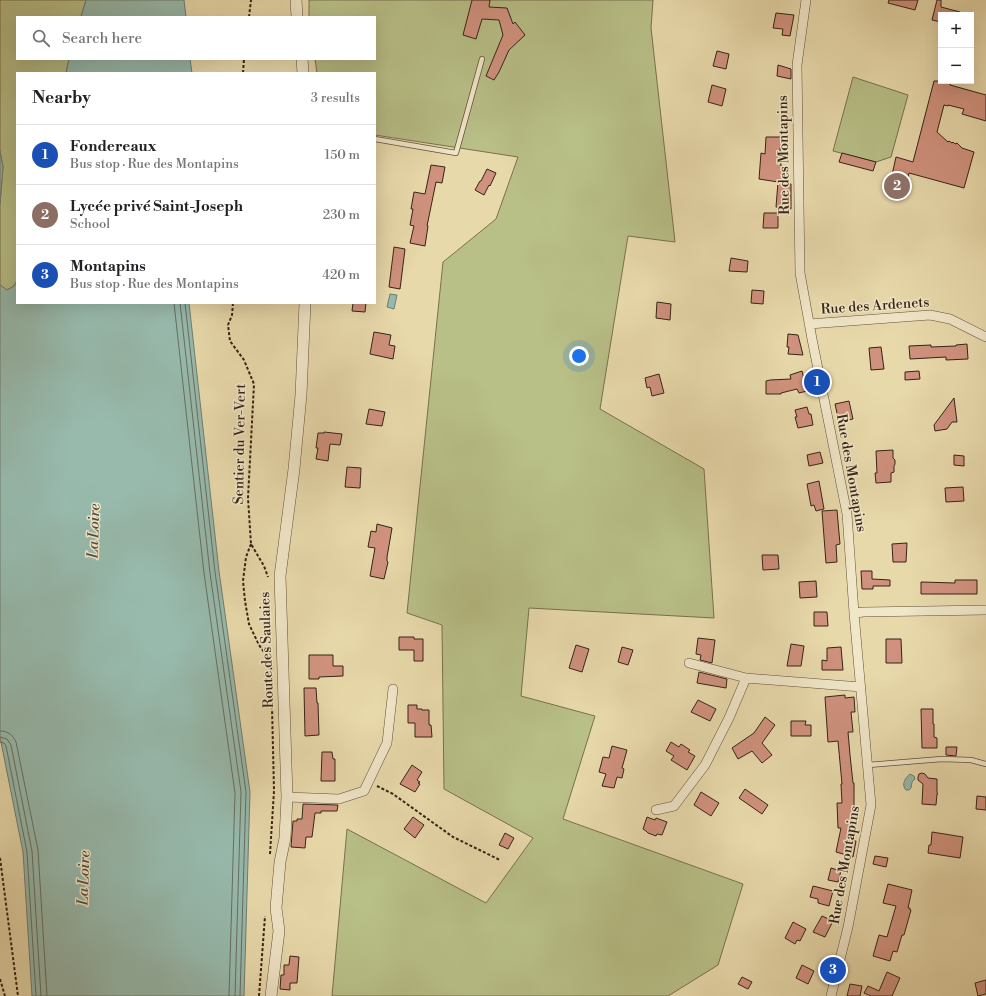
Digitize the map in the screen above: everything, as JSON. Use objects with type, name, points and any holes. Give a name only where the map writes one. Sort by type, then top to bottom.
[{"type":"street","points":[[296,0],[297,16]]},
{"type":"street","name":"Rue des Montapins","points":[[806,0],[797,65],[800,273],[847,514],[871,805],[848,927],[831,996]]},
{"type":"street","points":[[302,60],[303,72]]},
{"type":"street","name":"Route des Saulaies","points":[[271,996],[279,931],[276,908],[280,862],[285,838],[287,797],[280,576],[294,470],[301,395],[305,304]]},
{"type":"street","name":"Rue des Ardenets","points":[[809,324],[930,315],[950,319],[986,337]]},
{"type":"street","points":[[854,613],[986,610]]},
{"type":"street","points":[[689,663],[746,678],[813,682],[861,687]]},
{"type":"street","points":[[656,810],[674,806],[705,765],[729,718],[746,678]]},
{"type":"street","points":[[287,797],[339,799],[364,791],[387,743],[393,689]]},
{"type":"lane","points":[[376,139],[456,153],[482,59]]},
{"type":"lane","points":[[868,765],[942,759],[971,760],[986,764]]},
{"type":"path","points":[[249,16],[251,0]]},
{"type":"path","points":[[243,72],[244,60]]},
{"type":"path","name":"Sentier du Ver-Vert","points":[[233,304],[232,315],[228,325],[230,341],[244,360],[254,384],[248,498],[251,544]]},
{"type":"path","points":[[251,544],[264,566],[270,581]]},
{"type":"path","points":[[251,544],[246,557],[243,581],[249,624],[259,645],[264,652],[271,656],[274,791],[270,854]]},
{"type":"path","points":[[369,781],[393,794],[454,837],[500,860]]},
{"type":"path","points":[[0,858],[18,996]]},
{"type":"path","points":[[259,996],[266,912]]},
{"type":"path","points":[[0,979],[5,996]]},
{"type":"green space","points":[[0,0],[86,0],[81,16],[16,16],[16,60],[69,60],[66,72],[16,72],[16,283],[14,286],[7,290],[0,285],[0,204],[3,167],[0,151]]},
{"type":"green space","points":[[309,0],[653,0],[651,28],[675,242],[628,236],[600,409],[704,469],[714,618],[529,608],[521,696],[595,716],[563,819],[743,884],[718,965],[668,996],[332,996],[347,829],[486,903],[533,838],[444,789],[442,625],[407,613],[443,262],[496,219],[518,157],[376,135],[376,72],[317,72],[315,60],[376,60],[376,16],[309,16]]},
{"type":"green space","points":[[853,77],[908,95],[891,157],[876,162],[833,151]]},
{"type":"water","points":[[86,0],[184,0],[186,16],[81,16]]},
{"type":"water","points":[[69,60],[190,60],[192,72],[66,72]]},
{"type":"water","points":[[0,151],[3,167],[0,204]]},
{"type":"water","name":"La Loire","points":[[16,283],[16,304],[189,304],[219,571],[250,792],[244,996],[32,996],[23,852],[0,737],[0,285],[7,290],[14,286]]},
{"type":"water","points":[[390,294],[397,295],[394,309],[387,307]]},
{"type":"water","points":[[910,774],[914,776],[915,779],[912,782],[911,788],[906,790],[904,782]]},
{"type":"building","points":[[472,0],[490,0],[489,7],[507,8],[513,24],[515,22],[525,35],[509,50],[494,80],[486,76],[503,35],[499,20],[482,19],[476,39],[463,35]]},
{"type":"building","points":[[889,0],[918,0],[915,10],[888,3]]},
{"type":"building","points":[[937,0],[941,0],[941,7],[960,12],[938,12],[938,21],[932,20]]},
{"type":"building","points":[[776,13],[794,15],[790,36],[782,35],[783,29],[773,28]]},
{"type":"building","points":[[717,51],[729,54],[726,69],[713,66]]},
{"type":"building","points":[[778,65],[791,69],[791,79],[777,76]]},
{"type":"building","points":[[934,81],[938,81],[938,84],[950,84],[986,95],[986,121],[962,114],[964,109],[944,105],[937,132],[948,142],[953,142],[955,144],[957,143],[962,148],[974,152],[964,188],[909,173],[907,180],[892,175],[896,157],[913,162]]},
{"type":"building","points":[[712,85],[726,89],[722,106],[708,102]]},
{"type":"building","points":[[766,137],[784,137],[784,149],[780,148],[781,166],[783,172],[783,183],[791,184],[791,209],[776,207],[778,182],[759,179],[761,153],[765,154]]},
{"type":"building","points":[[842,153],[876,162],[873,171],[839,162]]},
{"type":"building","points":[[431,165],[445,167],[442,183],[436,182],[427,226],[425,246],[410,243],[414,226],[410,225],[413,209],[411,209],[414,192],[425,194]]},
{"type":"building","points":[[487,169],[496,173],[484,195],[475,190]]},
{"type":"building","points":[[764,213],[778,213],[778,228],[763,228]]},
{"type":"building","points":[[394,247],[405,249],[400,289],[389,287]]},
{"type":"building","points":[[731,258],[748,261],[747,272],[729,271]]},
{"type":"building","points":[[752,290],[764,291],[763,304],[751,303]]},
{"type":"building","points":[[657,302],[671,304],[670,320],[656,318]]},
{"type":"building","points":[[353,304],[366,304],[365,312],[352,311]]},
{"type":"building","points":[[374,332],[391,335],[389,345],[395,346],[393,359],[370,354]]},
{"type":"building","points":[[788,334],[798,335],[803,355],[788,354]]},
{"type":"building","points":[[967,344],[968,359],[946,360],[946,357],[910,359],[909,346],[931,345],[931,347]]},
{"type":"building","points":[[881,347],[884,369],[871,370],[869,348]]},
{"type":"building","points":[[802,371],[807,391],[799,393],[797,389],[781,394],[766,394],[766,381],[791,379],[790,375]]},
{"type":"building","points":[[919,371],[920,379],[905,380],[905,372]]},
{"type":"building","points":[[659,374],[664,393],[652,396],[650,387],[647,388],[645,378]]},
{"type":"building","points":[[954,398],[957,422],[952,422],[947,429],[935,431],[934,425]]},
{"type":"building","points":[[849,401],[853,419],[839,422],[835,404]]},
{"type":"building","points":[[807,407],[809,414],[811,414],[813,425],[798,428],[795,410]]},
{"type":"building","points":[[369,409],[385,412],[382,426],[366,424]]},
{"type":"building","points":[[324,432],[342,434],[340,445],[330,444],[328,461],[316,459],[318,433]]},
{"type":"building","points":[[893,450],[895,464],[894,472],[891,473],[891,482],[876,483],[876,451]]},
{"type":"building","points":[[820,452],[823,463],[809,466],[807,455]]},
{"type":"building","points":[[954,455],[964,456],[964,466],[954,465]]},
{"type":"building","points":[[347,467],[361,468],[360,488],[345,487]]},
{"type":"building","points":[[819,481],[824,509],[816,511],[814,505],[811,506],[807,484]]},
{"type":"building","points":[[963,487],[964,501],[946,502],[945,488]]},
{"type":"building","points":[[837,510],[840,544],[836,545],[837,562],[826,563],[822,511]]},
{"type":"building","points":[[377,524],[392,528],[387,557],[388,562],[384,579],[370,576],[375,548],[368,547],[371,531],[376,532]]},
{"type":"building","points":[[907,543],[906,562],[893,562],[892,544]]},
{"type":"building","points":[[762,555],[778,555],[779,569],[763,570]]},
{"type":"building","points":[[861,571],[872,571],[872,579],[890,580],[890,586],[873,586],[873,589],[862,589]]},
{"type":"building","points":[[955,580],[977,580],[977,594],[921,594],[921,582],[955,583]]},
{"type":"building","points":[[816,581],[817,597],[800,598],[799,582]]},
{"type":"building","points":[[814,612],[827,612],[828,626],[814,626]]},
{"type":"building","points":[[399,637],[414,637],[414,639],[423,639],[423,661],[414,661],[414,650],[399,650]]},
{"type":"building","points":[[698,638],[715,640],[712,663],[700,660],[701,655],[696,654]]},
{"type":"building","points":[[886,639],[901,639],[902,663],[886,663]]},
{"type":"building","points":[[791,644],[804,646],[801,666],[787,666]]},
{"type":"building","points":[[576,645],[589,649],[582,672],[569,668]]},
{"type":"building","points":[[622,647],[633,650],[628,665],[618,662]]},
{"type":"building","points":[[841,647],[843,670],[822,670],[822,660],[827,661],[827,648]]},
{"type":"building","points":[[309,655],[333,655],[333,666],[343,666],[343,676],[309,679]]},
{"type":"building","points":[[699,672],[727,679],[726,688],[697,683]]},
{"type":"building","points":[[304,688],[316,688],[319,735],[305,736]]},
{"type":"building","points":[[845,695],[845,698],[854,697],[855,712],[851,712],[853,732],[848,732],[854,783],[854,815],[852,815],[853,841],[856,841],[853,857],[836,852],[841,828],[838,828],[837,803],[842,803],[842,784],[838,741],[828,742],[825,697]]},
{"type":"building","points":[[698,700],[716,709],[710,721],[691,712]]},
{"type":"building","points":[[408,705],[417,705],[417,709],[429,710],[429,725],[431,725],[432,737],[415,737],[415,723],[408,723]]},
{"type":"building","points":[[921,709],[933,709],[934,737],[937,738],[937,748],[922,748]]},
{"type":"building","points":[[765,717],[775,725],[762,743],[772,755],[762,763],[752,751],[738,759],[732,748],[754,733]]},
{"type":"building","points":[[791,721],[806,721],[805,725],[811,725],[811,736],[791,736]]},
{"type":"building","points":[[671,742],[679,747],[681,744],[690,750],[688,752],[695,756],[687,770],[671,760],[674,756],[666,751]]},
{"type":"building","points":[[612,746],[627,750],[622,768],[624,769],[622,778],[617,777],[614,788],[602,786],[606,774],[599,772],[603,757],[609,758]]},
{"type":"building","points":[[946,747],[957,747],[956,756],[946,755]]},
{"type":"building","points":[[322,752],[332,752],[333,759],[335,759],[335,781],[321,781]]},
{"type":"building","points":[[412,765],[422,772],[417,780],[420,784],[415,792],[400,784]]},
{"type":"building","points":[[922,773],[928,778],[937,779],[938,794],[936,805],[922,804],[923,784],[918,780],[918,777],[919,774]]},
{"type":"building","points":[[745,789],[768,805],[762,814],[739,798]]},
{"type":"building","points":[[701,792],[719,803],[711,816],[694,805]]},
{"type":"building","points":[[977,796],[986,797],[986,810],[976,809]]},
{"type":"building","points":[[303,804],[338,805],[337,811],[321,811],[321,813],[315,813],[312,837],[306,837],[305,848],[291,847],[293,821],[302,819]]},
{"type":"building","points":[[413,817],[424,825],[415,838],[404,829]]},
{"type":"building","points":[[647,817],[655,820],[656,818],[667,822],[662,835],[657,834],[656,836],[643,829]]},
{"type":"building","points":[[932,832],[963,837],[960,858],[928,853],[929,845],[931,845]]},
{"type":"building","points":[[505,833],[514,838],[508,849],[499,845]]},
{"type":"building","points":[[875,856],[888,858],[886,867],[873,864]]},
{"type":"building","points":[[831,868],[841,871],[838,882],[828,880]]},
{"type":"building","points":[[888,884],[912,890],[908,908],[911,910],[904,935],[902,935],[897,952],[893,951],[890,961],[873,956],[879,935],[887,937],[896,906],[883,903]]},
{"type":"building","points":[[813,886],[833,891],[829,906],[818,903],[818,899],[810,897]]},
{"type":"building","points":[[822,916],[833,921],[825,937],[813,932]]},
{"type":"building","points":[[793,922],[806,929],[800,941],[797,940],[795,944],[785,938]]},
{"type":"building","points":[[290,956],[299,957],[297,983],[290,983],[290,990],[280,989],[281,975],[284,975],[284,965],[289,965]]},
{"type":"building","points":[[802,965],[814,971],[808,984],[796,978]]},
{"type":"building","points":[[887,972],[900,978],[892,996],[871,996],[864,993],[868,986],[879,991]]},
{"type":"building","points":[[742,977],[752,982],[748,989],[738,984]]},
{"type":"building","points":[[986,980],[986,994],[978,996],[975,983]]},
{"type":"building","points":[[850,984],[862,986],[860,996],[847,996]]},
{"type":"place","name":"Lycée privé Saint-Joseph","points":[[897,186]]},
{"type":"place","name":"Fondereaux","points":[[817,382]]},
{"type":"place","name":"Montapins","points":[[833,970]]}]
